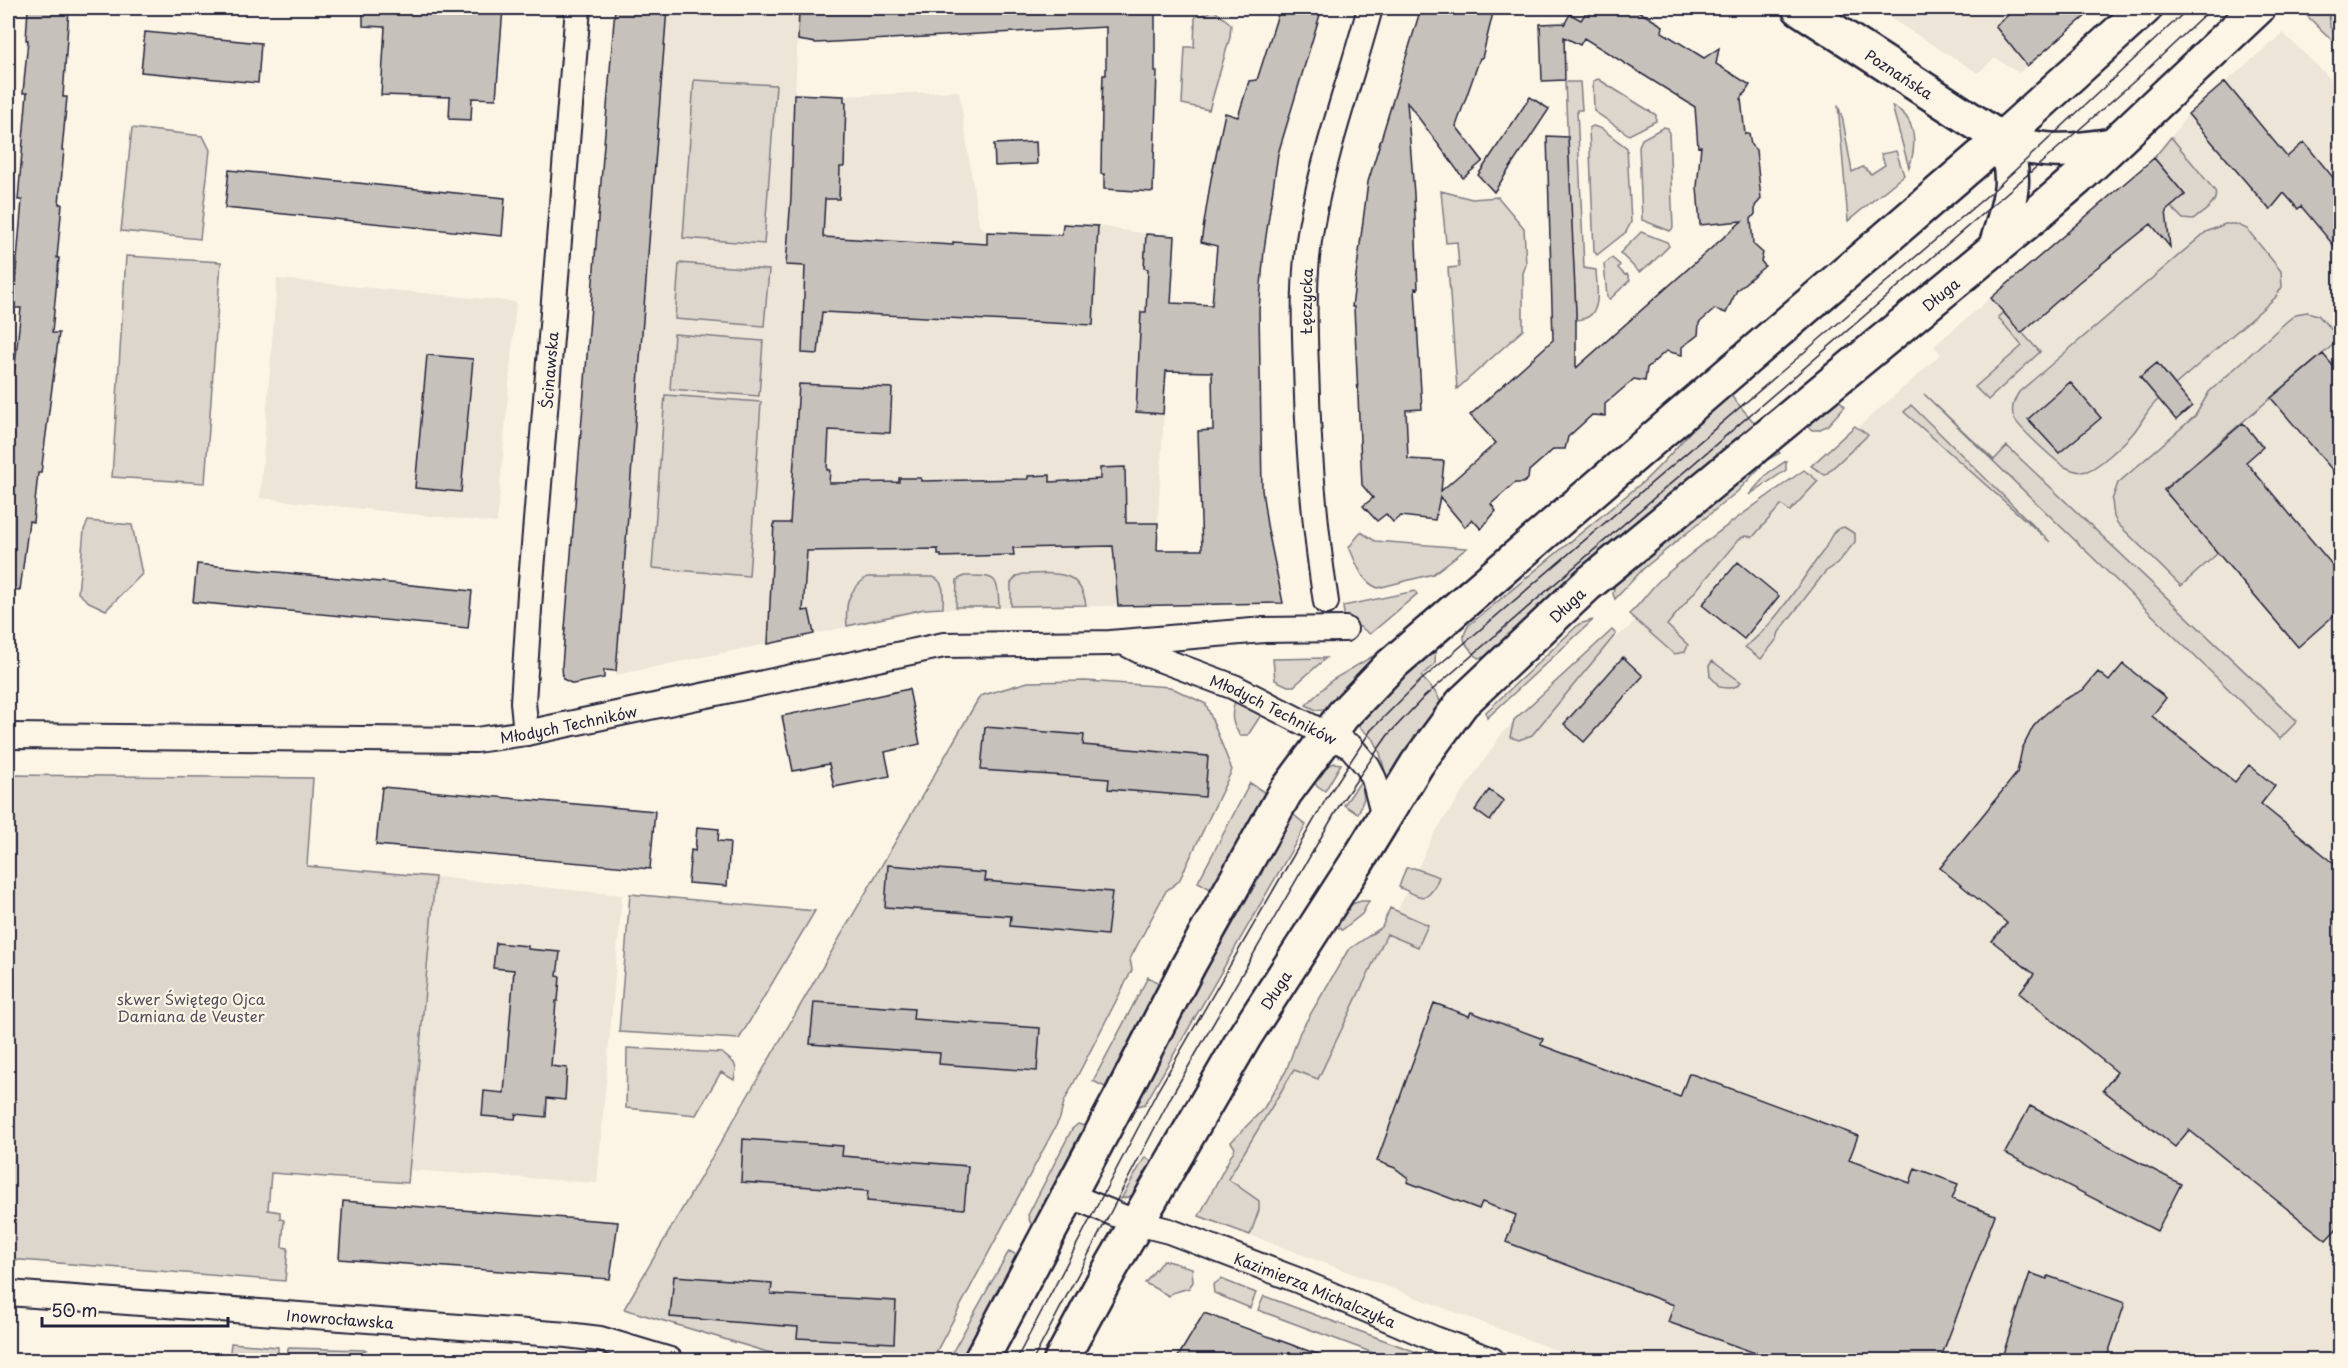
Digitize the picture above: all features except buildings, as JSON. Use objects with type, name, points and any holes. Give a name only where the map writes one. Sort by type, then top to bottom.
[{"type":"street","name":"Ścinawska","points":[[526,733],[523,694],[578,8]]},
{"type":"street","name":"Łęczycka","points":[[1326,602],[1307,424],[1305,300],[1311,223],[1345,87],[1370,8]]},
{"type":"street","name":"Poznańska","points":[[1799,8],[2001,139],[2045,151],[2074,152],[2112,145]]},
{"type":"street","points":[[981,1360],[1188,966],[1257,842],[1294,780],[1343,715],[1391,665],[2001,139],[2145,8]]},
{"type":"street","name":"Długa","points":[[1060,1360],[1245,1036],[1417,764],[1462,703],[1587,585],[2077,179],[2258,8]]},
{"type":"street","points":[[1995,249],[2009,204],[2012,183],[2007,151],[2001,139]]},
{"type":"street","name":"Młodych Techników","points":[[8,736],[477,740],[526,733],[919,648],[944,645],[1123,642],[1264,630],[1345,629]]},
{"type":"street","name":"Młodych Techników","points":[[1123,642],[1146,654],[1234,687],[1351,747],[1368,767],[1374,779],[1384,817]]},
{"type":"street","name":"Kazimierza Michalczyka","points":[[1069,1195],[1137,1223],[1169,1231],[1289,1277],[1435,1340],[1492,1360]]},
{"type":"street","name":"Inowrocławska","points":[[8,1293],[567,1335],[600,1339],[670,1360]]},
{"type":"shaded area","points":[[667,8],[799,8],[795,94],[844,96],[959,91],[979,225],[987,232],[1062,235],[1063,224],[1099,226],[1174,236],[1153,605],[933,609],[616,675]]},
{"type":"shaded area","points":[[1874,8],[2096,8],[2019,73],[1995,58],[1978,73]]},
{"type":"shaded area","points":[[2283,33],[2340,88],[2340,1360],[1582,1360],[1250,1235],[1259,1210],[1228,1179],[1294,1069],[1318,1078],[1434,834],[1504,731],[1628,628],[1910,382],[1941,354],[1934,346],[2139,172],[2167,143],[2188,114]]},
{"type":"shaded area","points":[[277,279],[516,302],[497,523],[260,498]]},
{"type":"shaded area","points":[[435,877],[622,895],[597,1183],[409,1170]]},
{"type":"green space","points":[[1211,8],[1231,24],[1230,37],[1209,110],[1182,104],[1185,47],[1194,47],[1195,18],[1198,15],[1208,14]]},
{"type":"green space","points":[[2303,8],[2329,8],[2330,27],[2340,39],[2340,48],[2301,10]]},
{"type":"green space","points":[[1598,79],[1656,115],[1656,121],[1629,135],[1594,111],[1593,81]]},
{"type":"green space","points":[[694,80],[776,85],[764,244],[683,238]]},
{"type":"green space","points":[[1565,82],[1580,82],[1582,110],[1577,110],[1584,268],[1596,270],[1597,286],[1595,309],[1591,315],[1576,320]]},
{"type":"green space","points":[[1838,105],[1852,172],[1863,167],[1871,174],[1885,165],[1881,154],[1896,151],[1904,175],[1848,221]]},
{"type":"green space","points":[[1892,106],[1906,117],[1913,132],[1912,159],[1909,168]]},
{"type":"green space","points":[[1593,126],[1602,129],[1627,148],[1631,222],[1626,232],[1597,255],[1594,251],[1589,128]]},
{"type":"green space","points":[[1664,127],[1668,128],[1669,132],[1673,228],[1670,231],[1642,220],[1639,146],[1642,139]]},
{"type":"green space","points":[[132,128],[203,136],[210,150],[200,239],[121,231]]},
{"type":"green space","points":[[2171,137],[2215,191],[2216,196],[2212,204],[2193,220],[2183,219],[2171,207],[2185,195],[2154,158]]},
{"type":"green space","points":[[1441,191],[1472,199],[1498,197],[1524,228],[1526,265],[1523,273],[1523,330],[1457,389],[1448,268],[1459,267],[1457,242],[1446,243]]},
{"type":"green space","points":[[2225,224],[2236,224],[2247,229],[2281,271],[2282,287],[2275,298],[2175,385],[2157,363],[2140,377],[2159,399],[2130,436],[2119,448],[2092,469],[2081,472],[2065,467],[2038,444],[2014,418],[2013,405],[2019,392],[2206,232]]},
{"type":"green space","points":[[1641,232],[1667,242],[1669,246],[1651,264],[1639,272],[1620,253]]},
{"type":"green space","points":[[126,256],[221,262],[205,483],[112,477]]},
{"type":"green space","points":[[1612,258],[1630,280],[1610,299],[1607,297],[1604,264]]},
{"type":"green space","points":[[679,263],[769,270],[764,326],[675,319]]},
{"type":"green space","points":[[2003,312],[2040,352],[1988,400],[1975,387],[2022,346],[1998,317]]},
{"type":"green space","points":[[2307,312],[2318,315],[2340,339],[2164,489],[2218,553],[2181,586],[2118,524],[2114,517],[2112,500],[2118,483],[2195,416],[2209,392],[2286,322],[2296,314]]},
{"type":"green space","points":[[674,334],[763,341],[759,396],[670,389]]},
{"type":"green space","points":[[1727,391],[1758,427],[1547,598],[1491,653],[1478,658],[1465,643],[1464,635],[1469,625],[1644,481]]},
{"type":"green space","points":[[1924,394],[1994,460],[2007,446],[2297,721],[2280,739]]},
{"type":"green space","points":[[665,395],[761,402],[749,576],[652,568]]},
{"type":"green space","points":[[1837,398],[1845,406],[1827,426],[1812,430],[1803,422]]},
{"type":"green space","points":[[1911,405],[2050,542],[1904,412]]},
{"type":"green space","points":[[1855,426],[1868,435],[1825,475],[1811,466]]},
{"type":"green space","points":[[1775,446],[1780,453],[1767,460],[1738,491],[1643,569],[1615,599],[1613,594],[1615,582]]},
{"type":"green space","points":[[1786,461],[1786,470],[1749,495],[1768,473]]},
{"type":"green space","points":[[1804,470],[1818,481],[1790,511],[1781,505],[1753,537],[1745,536],[1739,539],[1667,625],[1688,645],[1685,652],[1674,654],[1629,614],[1658,581],[1732,522]]},
{"type":"green space","points":[[88,521],[132,525],[142,574],[106,610],[89,602],[78,593],[84,530]]},
{"type":"green space","points":[[1844,527],[1855,534],[1855,542],[1837,564],[1825,572],[1761,659],[1745,647],[1778,614],[1824,550],[1834,532]]},
{"type":"green space","points":[[1361,532],[1375,541],[1467,548],[1433,574],[1378,588],[1363,576],[1349,547]]},
{"type":"green space","points":[[1055,574],[1071,578],[1083,593],[1086,605],[1011,606],[1011,583],[1017,576]]},
{"type":"green space","points":[[964,576],[982,576],[993,579],[996,583],[999,607],[956,607],[957,580]]},
{"type":"green space","points":[[867,577],[933,577],[942,586],[943,608],[924,609],[847,626],[849,598],[856,587]]},
{"type":"green space","points":[[1460,581],[1462,583],[1331,708],[1316,710],[1306,705],[1332,680],[1380,652]]},
{"type":"green space","points":[[1415,591],[1417,594],[1370,634],[1360,627],[1345,624],[1343,606]]},
{"type":"green space","points":[[1593,620],[1487,718],[1486,712],[1579,624]]},
{"type":"green space","points":[[1612,630],[1616,634],[1532,735],[1519,740],[1510,737],[1514,720]]},
{"type":"green space","points":[[1436,641],[1435,664],[1421,676],[1437,694],[1442,706],[1391,781],[1387,779],[1374,740],[1356,724]]},
{"type":"green space","points":[[1326,658],[1294,686],[1288,686],[1275,680],[1273,659]]},
{"type":"green space","points":[[1712,661],[1741,682],[1732,688],[1720,687],[1710,676],[1709,666]]},
{"type":"green space","points":[[1086,681],[1170,687],[1206,704],[1232,770],[1179,881],[1166,891],[1130,959],[1132,970],[1064,1102],[1060,1118],[934,1356],[931,1360],[794,1360],[624,1309],[980,696],[1028,682]]},
{"type":"green space","points":[[1235,701],[1261,715],[1248,735],[1240,735],[1233,723]]},
{"type":"green space","points":[[1341,764],[1325,791],[1309,780],[1325,766]]},
{"type":"green space","name":"skwer Świętego Ojca Damiana de Veuster","points":[[8,775],[313,778],[307,866],[435,877],[408,1183],[271,1173],[268,1210],[280,1212],[280,1219],[284,1220],[282,1247],[288,1248],[285,1281],[8,1259]]},
{"type":"green space","points":[[1361,781],[1364,798],[1358,814],[1344,805]]},
{"type":"green space","points":[[1250,783],[1270,796],[1212,890],[1198,882]]},
{"type":"green space","points":[[1289,811],[1306,825],[1145,1104],[1138,1106],[1137,1100],[1261,875]]},
{"type":"green space","points":[[1406,868],[1414,868],[1439,877],[1428,895],[1419,896],[1399,887]]},
{"type":"green space","points":[[630,894],[815,911],[739,1039],[619,1032]]},
{"type":"green space","points":[[1369,901],[1362,914],[1342,930],[1336,926],[1352,904]]},
{"type":"green space","points":[[1390,908],[1428,925],[1418,947],[1387,934],[1318,1079],[1294,1070],[1228,1179],[1259,1201],[1259,1210],[1250,1235],[1199,1216],[1235,1148],[1231,1142],[1264,1108],[1286,1071],[1300,1032],[1348,950],[1382,927]]},
{"type":"green space","points":[[1148,977],[1159,983],[1105,1087],[1093,1081]]},
{"type":"green space","points":[[627,1048],[722,1053],[734,1063],[736,1069],[734,1080],[721,1072],[696,1115],[626,1108]]},
{"type":"green space","points":[[1078,1124],[1084,1126],[1033,1225],[1028,1215],[1072,1129]]},
{"type":"green space","points":[[1145,1157],[1155,1163],[1137,1194],[1121,1199]]},
{"type":"green space","points":[[1009,1251],[1017,1255],[962,1360],[948,1360]]},
{"type":"green space","points":[[1163,1260],[1192,1268],[1193,1282],[1189,1288],[1169,1296],[1145,1283]]},
{"type":"green space","points":[[1221,1279],[1256,1293],[1250,1308],[1214,1293],[1213,1285]]},
{"type":"green space","points":[[1264,1296],[1427,1356],[1425,1360],[1392,1360],[1258,1310]]},
{"type":"green space","points":[[231,1343],[278,1347],[278,1360],[229,1360]]},
{"type":"green space","points":[[288,1348],[366,1350],[354,1360],[287,1360]]},
{"type":"tram line","points":[[1016,1360],[1158,1090],[1326,799],[1371,730],[1419,682],[1996,188],[2189,8]]},
{"type":"tram line","points":[[1033,1360],[1172,1095],[1342,801],[1388,735],[1424,697],[2041,163],[2139,77],[2212,8]]}]
